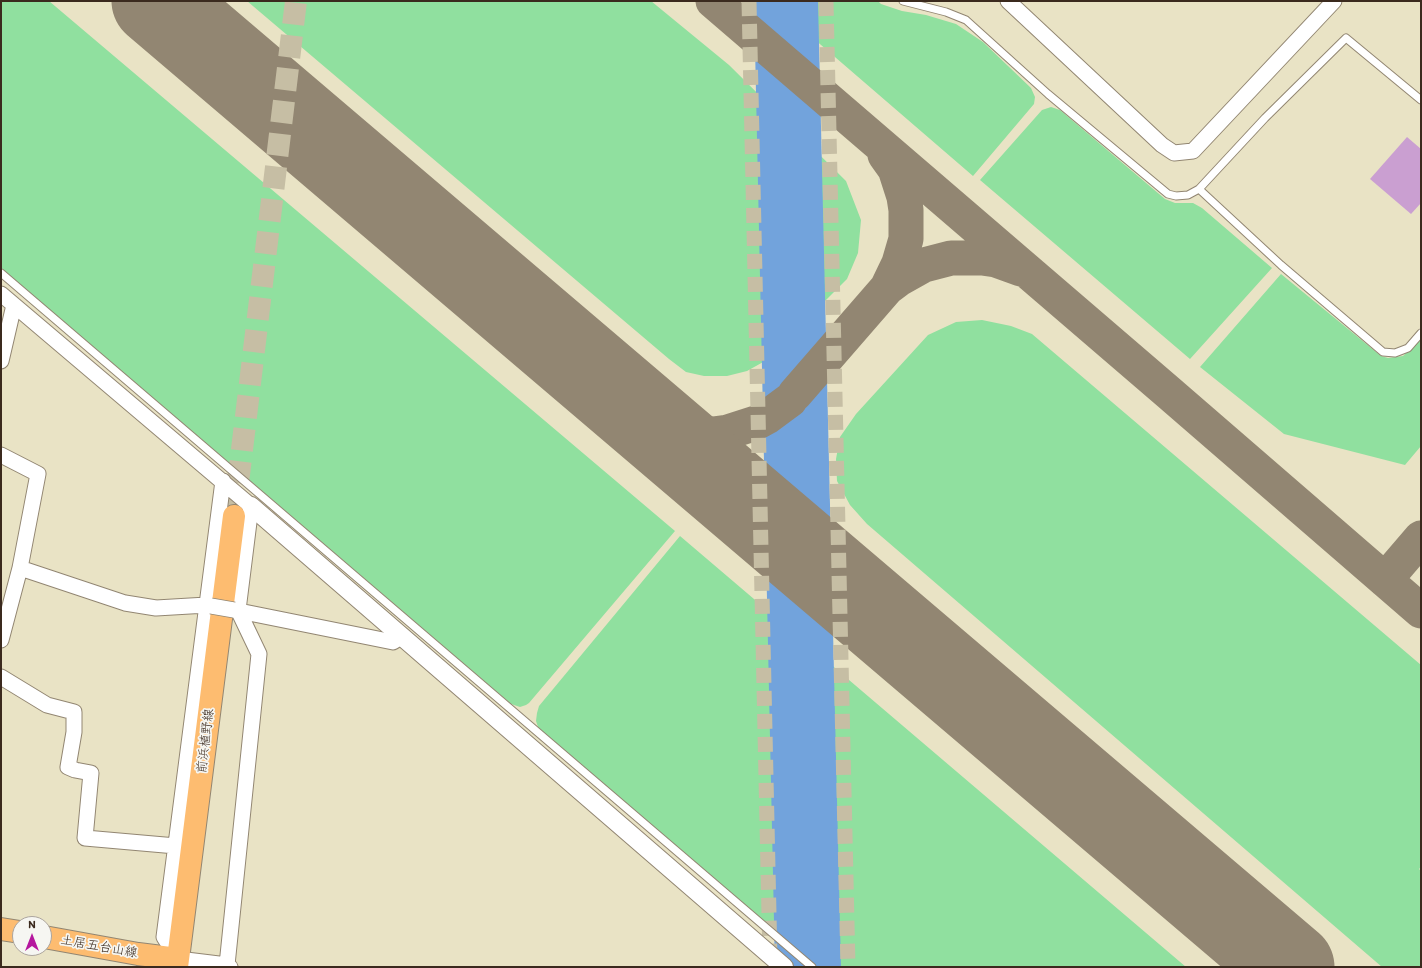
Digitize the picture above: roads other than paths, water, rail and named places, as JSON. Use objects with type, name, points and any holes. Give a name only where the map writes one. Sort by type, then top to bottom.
[{"type":"main road","name":"前浜植野線","points":[[178,963],[243,511]]},
{"type":"main road","points":[[1,929],[12,931]]},
{"type":"main road","name":"土居五台山線","points":[[52,938],[178,963]]},
{"type":"street","points":[[1008,1],[1162,145],[1174,153],[1193,151],[1325,4]]},
{"type":"street","points":[[1,294],[223,481],[243,511],[401,637],[775,965]]},
{"type":"street","points":[[1,361],[14,304]]},
{"type":"street","points":[[1,455],[38,474],[20,568],[1,640]]},
{"type":"street","points":[[223,481],[209,605],[164,937],[178,963],[228,966],[259,654],[236,610],[243,511]]},
{"type":"street","points":[[20,568],[126,603],[156,608],[209,605],[393,642],[401,637]]},
{"type":"street","points":[[1,677],[47,705],[74,712],[74,732],[68,767],[91,773],[85,838],[176,846]]},
{"type":"lane","points":[[903,1],[946,12],[966,20],[1048,94],[1168,194],[1176,196],[1188,195],[1199,189],[1265,118],[1346,38],[1421,100]]},
{"type":"lane","points":[[1199,189],[1281,265],[1383,352],[1395,353],[1408,348],[1421,333]]},
{"type":"lane","points":[[1,273],[812,967]]},
{"type":"water","points":[[754,1],[818,1],[841,967],[775,967]]},
{"type":"tunnel","points":[[234,516],[296,1]]},
{"type":"tunnel","points":[[749,1],[770,960]]},
{"type":"tunnel","points":[[826,1],[848,967]]}]
